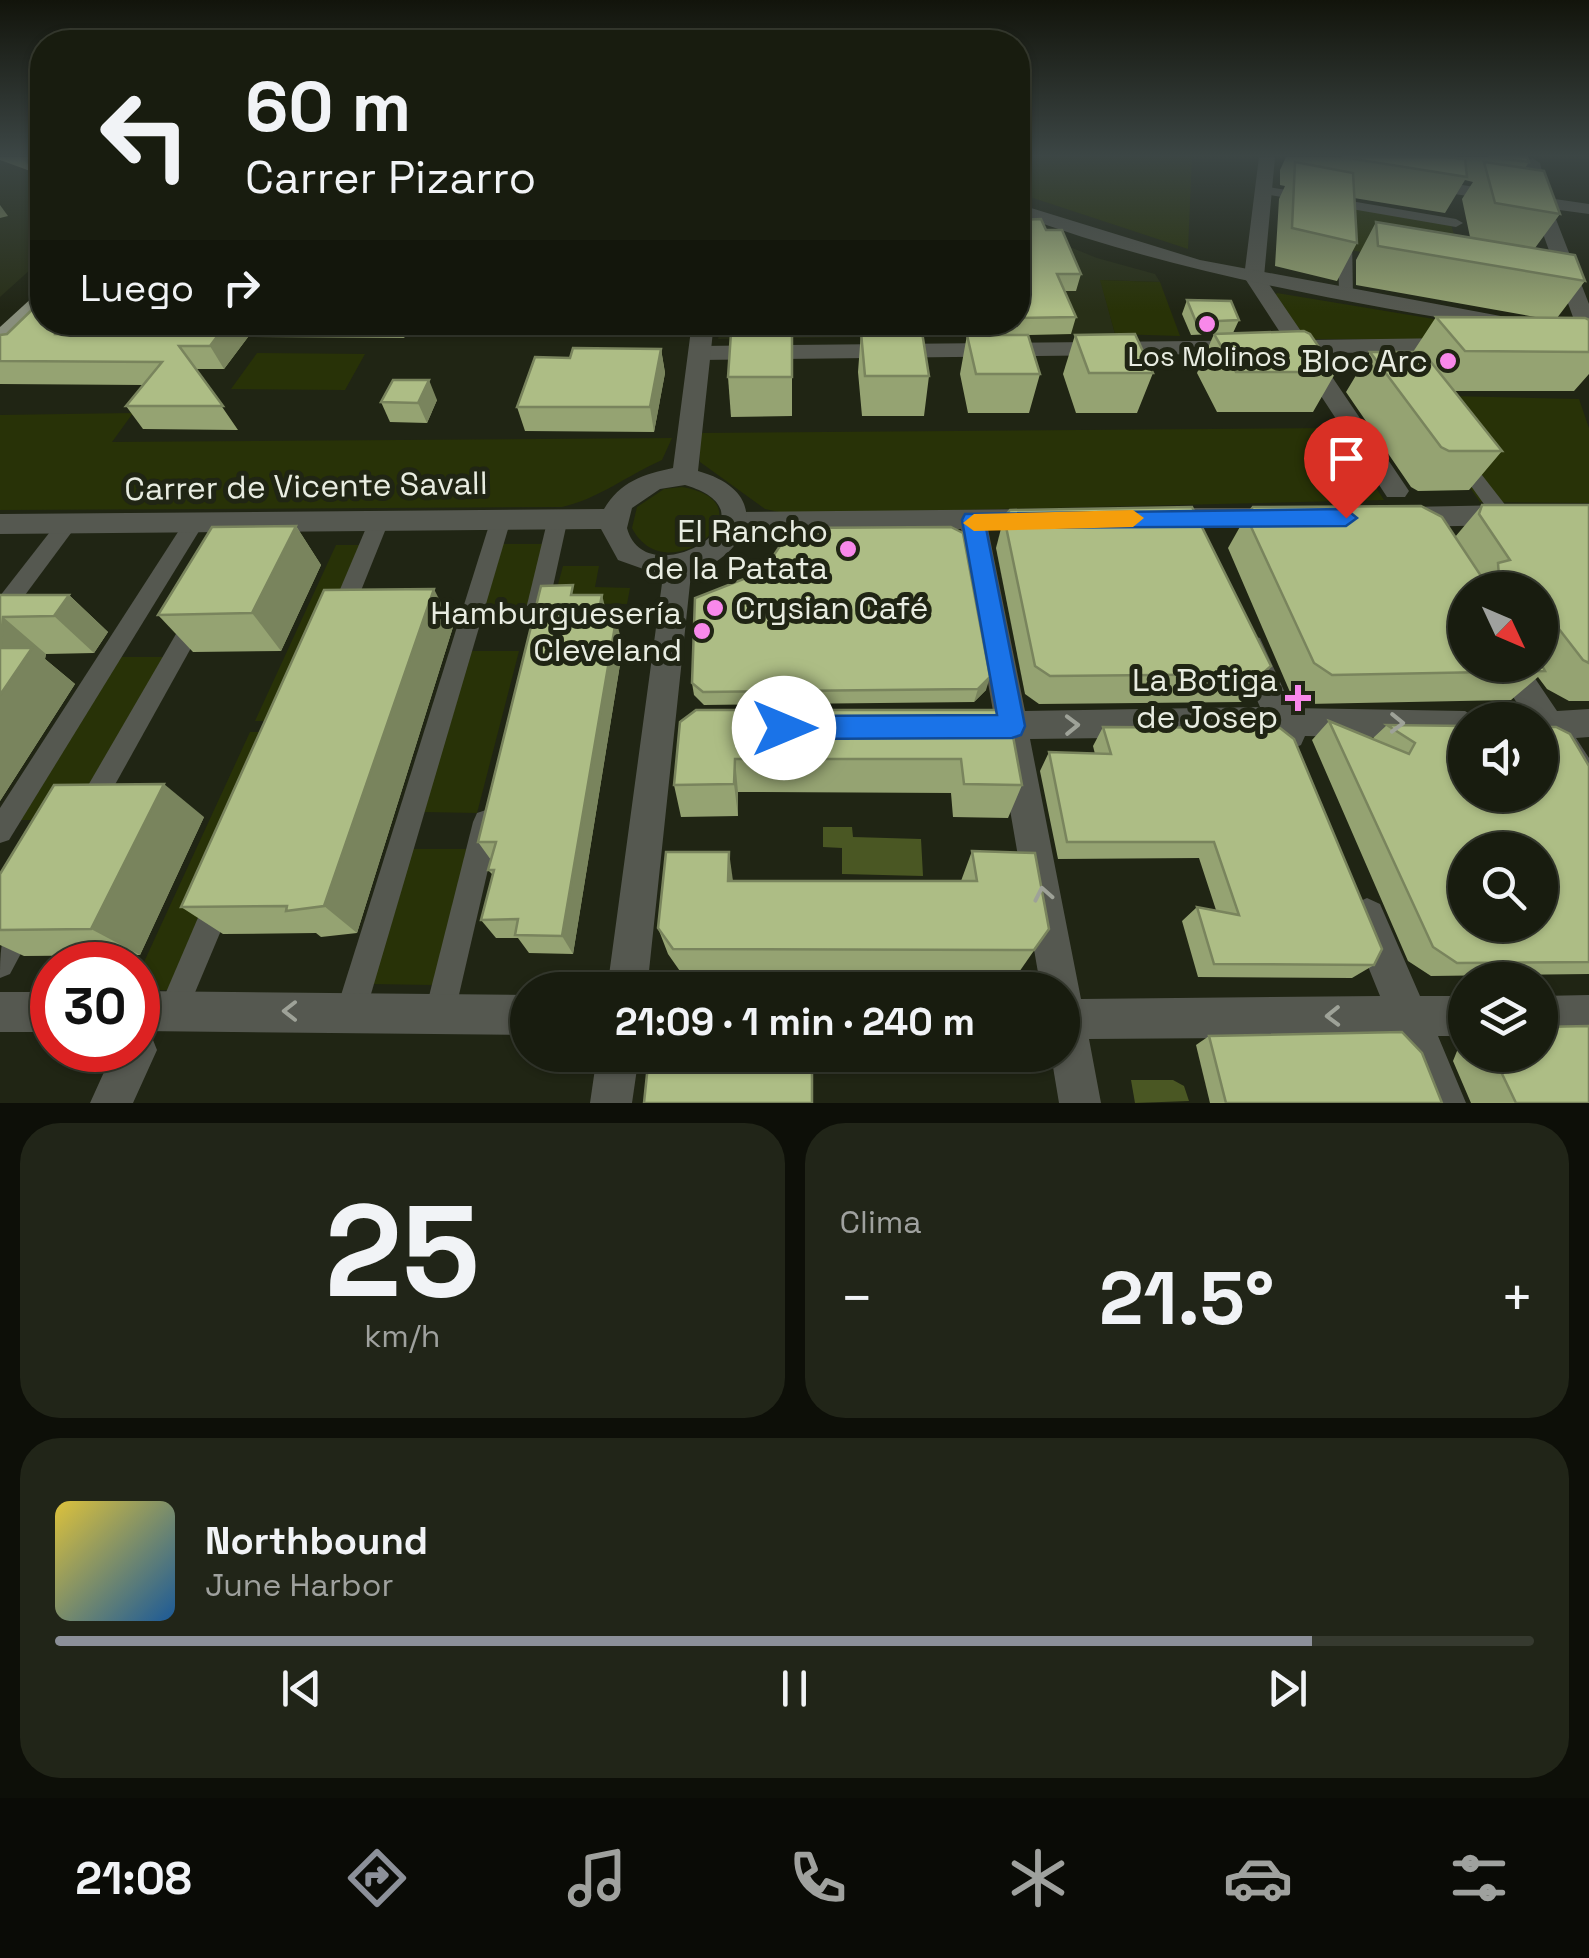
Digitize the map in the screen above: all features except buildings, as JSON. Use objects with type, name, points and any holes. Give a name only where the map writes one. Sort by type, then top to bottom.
[{"type":"main road","points":[[0,316],[30,288]]},
{"type":"main road","points":[[0,339],[30,310]]},
{"type":"street","points":[[1261,208],[1254,277],[1396,492]]},
{"type":"street","points":[[1344,208],[1346,296]]},
{"type":"street","points":[[1364,208],[1457,229],[1453,208]]},
{"type":"street","points":[[1542,208],[1581,334]]},
{"type":"street","points":[[700,354],[1299,346],[1380,350],[1452,344],[1475,335],[1511,335],[1417,308],[1254,277],[1115,243],[1030,213]]},
{"type":"street","points":[[1346,250],[1365,254]]},
{"type":"street","points":[[685,476],[702,335]]},
{"type":"street","points":[[1445,438],[1502,516]]},
{"type":"street","points":[[685,476],[718,486],[732,500],[736,522],[728,540],[716,552],[678,566],[641,561],[624,550],[614,534],[614,519],[624,499],[648,483],[685,476]]},
{"type":"street","points":[[1386,517],[1537,515]]},
{"type":"street","points":[[1414,516],[1434,550]]},
{"type":"street","points":[[531,631],[558,518]]},
{"type":"street","points":[[1131,518],[1307,518]]},
{"type":"street","points":[[351,1012],[501,519]]},
{"type":"street","name":"Carrer de Vicente Savall","points":[[0,524],[194,523],[245,532],[379,521],[614,519]]},
{"type":"street","points":[[736,522],[1072,519]]},
{"type":"street","points":[[1189,519],[1205,552]]},
{"type":"street","points":[[973,520],[1057,972]]},
{"type":"street","points":[[329,640],[379,521]]},
{"type":"street","points":[[0,831],[194,523]]},
{"type":"street","points":[[0,612],[67,524]]},
{"type":"street","points":[[630,972],[673,728],[678,566]]},
{"type":"street","points":[[77,828],[212,592]]},
{"type":"street","points":[[1235,618],[1301,765]]},
{"type":"street","points":[[952,726],[1283,722],[1448,725]]},
{"type":"street","points":[[1558,725],[1589,724]]},
{"type":"street","points":[[1558,744],[1589,787]]},
{"type":"street","points":[[440,1012],[490,802]]},
{"type":"street","points":[[160,1004],[226,886]]},
{"type":"street","points":[[1354,887],[1446,1103]]},
{"type":"street","points":[[0,964],[38,896]]},
{"type":"street","points":[[1080,1007],[1448,1016]]},
{"type":"street","points":[[0,1012],[30,1012]]},
{"type":"street","points":[[160,1025],[351,1012],[510,1014]]},
{"type":"street","points":[[1558,1016],[1589,1016]]},
{"type":"street","points":[[111,1103],[126,1072]]},
{"type":"street","points":[[611,1103],[616,1072]]},
{"type":"street","points":[[1075,1072],[1080,1103]]},
{"type":"shaded area","points":[[0,208],[30,208],[30,270],[0,297]]},
{"type":"shaded area","points":[[1065,208],[1190,208],[1188,249]]},
{"type":"shaded area","points":[[1348,208],[1451,224],[1457,246],[1543,284],[1350,250]]},
{"type":"shaded area","points":[[1030,231],[1097,258],[1155,274],[1160,282],[1101,280],[1115,334],[718,339],[719,335],[1030,335]]},
{"type":"shaded area","points":[[1100,280],[1160,282],[1180,336],[1115,334]]},
{"type":"shaded area","points":[[1277,293],[1446,321],[1454,339],[1307,339],[1274,296]]},
{"type":"shaded area","points":[[257,353],[365,354],[345,390],[231,389]]},
{"type":"shaded area","points":[[1405,395],[1579,399],[1589,428],[1589,503],[1480,502]]},
{"type":"shaded area","points":[[133,413],[112,442],[672,438],[662,460],[600,493],[562,507],[0,510],[0,415]]},
{"type":"shaded area","points":[[1337,428],[1384,500],[788,514],[765,509],[700,462],[700,433]]},
{"type":"shaded area","points":[[682,487],[708,496],[719,510],[717,525],[705,539],[688,549],[668,553],[648,546],[632,528],[637,507],[664,489]]},
{"type":"shaded area","points":[[503,544],[547,544],[527,621],[480,621]]},
{"type":"shaded area","points":[[336,545],[365,545],[288,721],[255,721]]},
{"type":"shaded area","points":[[563,566],[599,566],[595,587],[630,588],[627,604],[553,603]]},
{"type":"shaded area","points":[[472,651],[519,651],[477,813],[423,812]]},
{"type":"shaded area","points":[[119,657],[166,657],[72,820],[18,820]]},
{"type":"shaded area","points":[[250,732],[284,732],[173,990],[160,990],[160,942],[153,942]]},
{"type":"shaded area","points":[[823,827],[852,827],[853,837],[921,839],[923,876],[842,874],[842,848],[823,847]]},
{"type":"shaded area","points":[[411,849],[468,849],[433,985],[370,984]]},
{"type":"shaded area","points":[[1131,1080],[1173,1080],[1184,1086],[1189,1101],[1135,1103]]},
{"type":"slow traffic","points":[[974,523],[973,520],[1133,518]]},
{"type":"place","name":"Los Molinos","points":[[1207,324]]},
{"type":"place","name":"Bloc Arc","points":[[1448,361]]},
{"type":"place","name":"El Rancho de la Patata","points":[[848,549]]},
{"type":"place","name":"Crysian Café","points":[[715,608]]},
{"type":"place","name":"Hamburguesería Cleveland","points":[[702,631]]},
{"type":"place","name":"La Botiga de Josep","points":[[1298,698]]},
{"type":"route","points":[[784,728],[1012,726],[973,520],[1346,518]]}]
